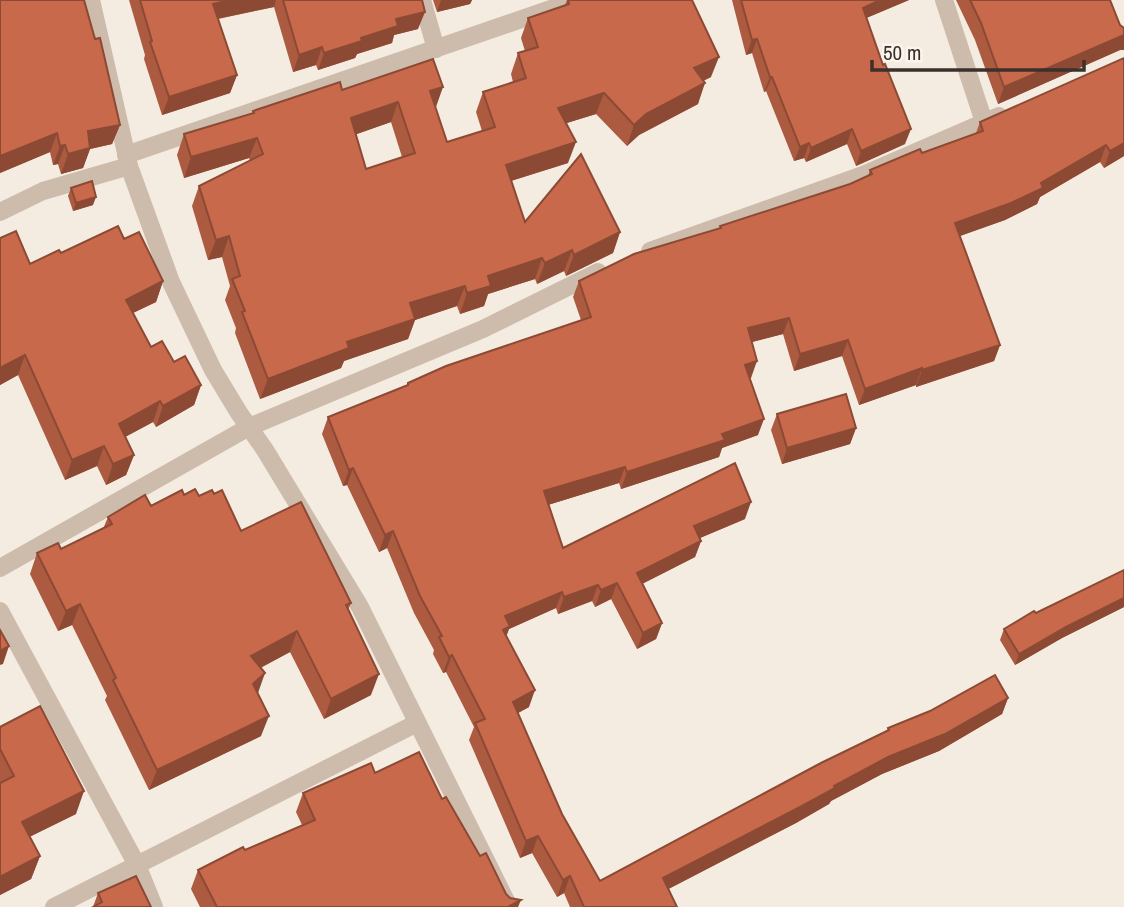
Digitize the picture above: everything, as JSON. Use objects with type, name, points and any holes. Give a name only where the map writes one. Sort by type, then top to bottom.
[{"type":"street","points":[[91,0],[127,160],[172,282],[214,370],[360,607],[509,907]]},
{"type":"street","points":[[422,0],[436,49]]},
{"type":"street","points":[[0,212],[43,191],[127,160],[577,0]]},
{"type":"street","points":[[944,0],[984,122]]},
{"type":"street","points":[[637,255],[863,175],[1010,111]]},
{"type":"street","points":[[0,568],[249,427],[483,329],[612,265]]},
{"type":"street","points":[[0,611],[137,865],[154,907]]},
{"type":"street","points":[[54,907],[417,723]]},
{"type":"building","points":[[0,0],[84,0],[95,39],[100,38],[120,125],[88,131],[90,148],[68,154],[65,145],[60,146],[57,133],[0,156]]},
{"type":"building","points":[[140,0],[231,0],[213,4],[237,75],[169,97],[150,42],[152,41]]},
{"type":"building","points":[[283,0],[422,0],[425,12],[396,19],[398,26],[361,38],[362,41],[324,53],[322,47],[299,55]]},
{"type":"building","points":[[568,0],[692,0],[719,57],[694,68],[705,83],[646,114],[634,125],[604,93],[558,108],[576,142],[506,165],[525,222],[581,154],[620,232],[574,255],[572,250],[545,263],[542,258],[488,276],[491,286],[467,293],[465,286],[410,303],[415,319],[347,342],[349,348],[268,379],[232,279],[240,276],[229,236],[216,240],[199,186],[263,154],[257,138],[191,157],[184,134],[254,113],[253,111],[340,82],[342,90],[433,59],[443,87],[430,91],[447,142],[495,127],[483,92],[526,78],[518,53],[538,47],[528,18],[569,4]],"holes":[[[398,102],[415,153],[366,169],[351,118]]]},
{"type":"building","points":[[741,0],[880,0],[863,8],[883,65],[885,64],[911,129],[861,151],[852,129],[811,148],[809,143],[800,147],[757,39],[752,40]]},
{"type":"building","points":[[970,0],[1110,0],[1120,25],[1124,28],[1124,35],[1004,87]]},
{"type":"building","points":[[1124,58],[1124,143],[1110,151],[1106,145],[1041,183],[1043,188],[1011,203],[955,223],[1000,345],[922,368],[865,389],[848,340],[800,354],[789,318],[748,328],[757,361],[745,365],[764,419],[722,434],[725,440],[627,472],[625,467],[544,491],[563,548],[735,463],[751,502],[694,526],[701,541],[637,573],[662,623],[643,633],[617,583],[601,590],[598,585],[564,597],[562,592],[505,616],[510,626],[503,630],[535,690],[513,702],[562,814],[600,881],[821,763],[889,730],[888,728],[930,711],[995,675],[1008,698],[945,734],[888,757],[802,806],[663,878],[677,907],[584,907],[570,876],[563,880],[538,836],[526,841],[475,723],[485,719],[452,655],[449,657],[439,637],[442,636],[420,596],[393,531],[385,535],[353,468],[349,470],[328,417],[408,385],[446,366],[591,317],[579,281],[634,254],[850,184],[872,174],[870,170],[920,149],[922,153],[983,131],[980,122]]},
{"type":"building","points":[[92,181],[96,197],[76,203],[71,188]]},
{"type":"building","points":[[118,226],[124,239],[139,232],[163,281],[126,300],[151,347],[162,341],[174,362],[185,356],[201,385],[163,406],[160,401],[119,424],[134,455],[113,464],[104,446],[72,460],[25,355],[0,368],[0,238],[16,231],[30,264],[59,250],[61,253]]},
{"type":"building","points":[[846,394],[856,428],[787,448],[777,414]]},
{"type":"building","points":[[195,489],[199,496],[212,490],[214,494],[222,490],[241,531],[301,502],[351,603],[346,605],[379,674],[331,699],[297,631],[251,656],[265,673],[253,684],[269,716],[157,770],[80,604],[66,611],[37,553],[58,543],[61,549],[112,524],[108,517],[145,495],[151,506],[182,490],[184,495]]},
{"type":"building","points":[[1124,570],[1124,598],[1019,654],[1004,629],[1034,611],[1036,613]]},
{"type":"building","points":[[0,630],[9,646],[0,651]]},
{"type":"building","points":[[40,706],[84,791],[22,822],[40,856],[0,877],[0,783],[14,776],[0,749],[0,727]]},
{"type":"building","points":[[419,752],[442,799],[446,797],[480,856],[486,853],[506,894],[510,898],[521,900],[508,907],[217,907],[198,870],[243,847],[245,850],[315,820],[303,793],[371,763],[375,773]]},
{"type":"building","points":[[136,876],[151,907],[93,907],[102,902],[98,893]]}]
